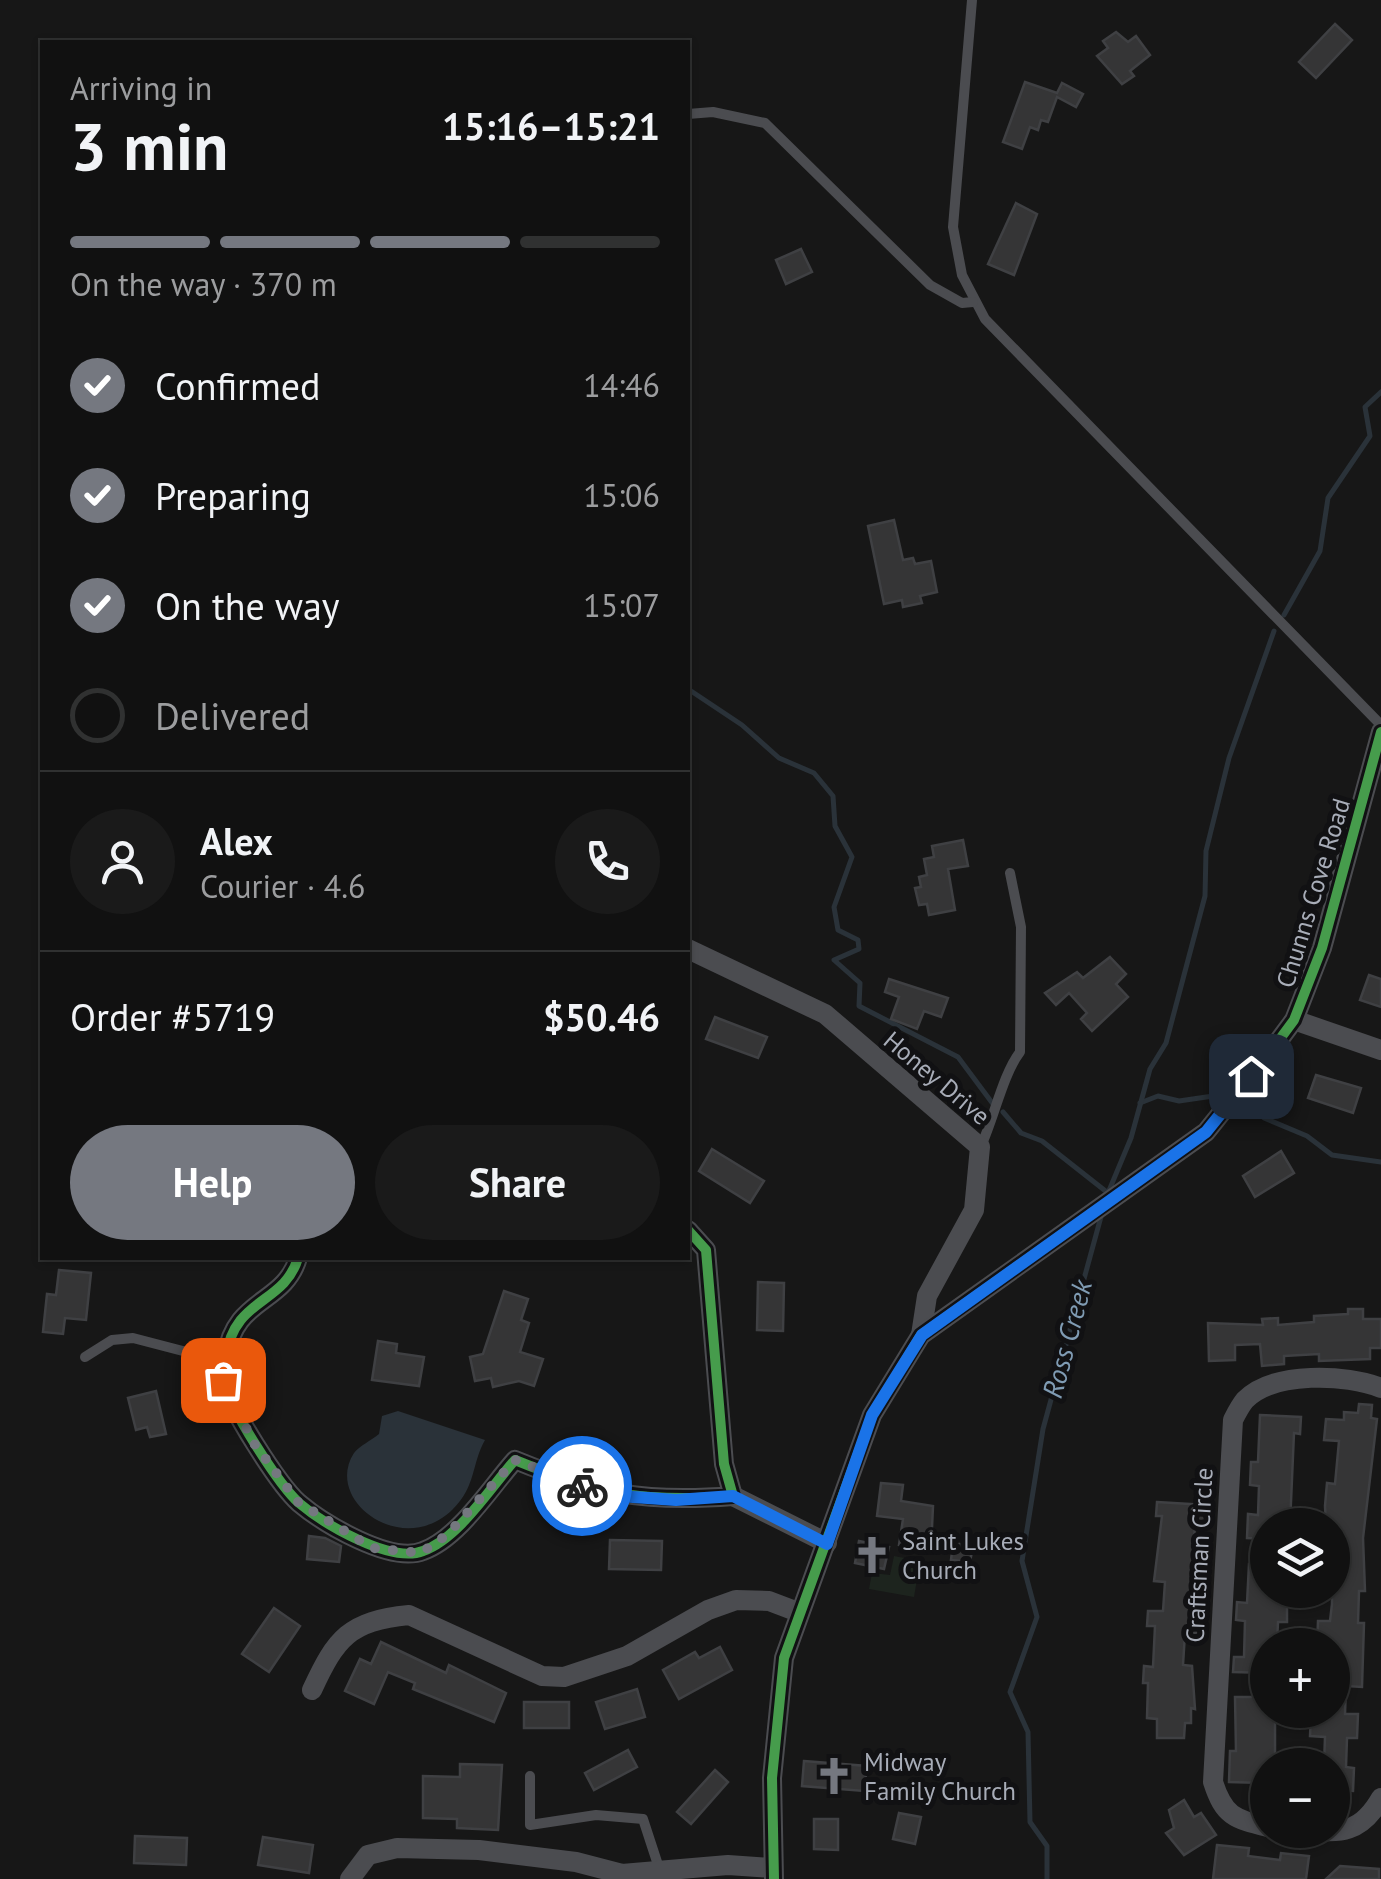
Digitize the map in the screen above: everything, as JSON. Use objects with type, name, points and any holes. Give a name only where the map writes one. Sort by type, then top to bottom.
[{"type":"street","name":"Chunns Cove Road","points":[[773,1874],[778,1695],[798,1612],[827,1544],[872,1415],[922,1335],[1206,1132],[1294,1020],[1322,948],[1381,728]]},
{"type":"street","name":"Honey Drive","points":[[690,950],[825,1014],[980,1147],[974,1210],[926,1296],[922,1335]]},
{"type":"street","points":[[1294,1020],[1381,1050]]},
{"type":"street","points":[[690,1232],[706,1250],[724,1464],[733,1496]]},
{"type":"street","points":[[297,1260],[292,1278],[239,1318],[223,1380],[253,1442],[298,1502],[372,1548],[421,1553],[448,1534],[515,1460],[619,1496],[676,1500],[733,1496],[827,1544]]},
{"type":"street","name":"Craftsman Circle","points":[[1250,1823],[1221,1806],[1214,1782],[1232,1420],[1246,1398],[1275,1383],[1337,1379],[1381,1388]]},
{"type":"street","points":[[312,1690],[338,1639],[352,1629],[388,1617],[409,1615],[542,1676],[564,1678],[626,1656],[722,1603],[769,1601],[798,1612]]},
{"type":"street","points":[[1350,1828],[1370,1818],[1381,1798]]},
{"type":"street","points":[[350,1879],[368,1855],[398,1848],[479,1850],[576,1862],[622,1874]]},
{"type":"street","points":[[601,1879],[728,1865],[773,1874]]},
{"type":"lane","points":[[972,0],[953,227],[956,256],[973,302],[1085,426],[1381,728]]},
{"type":"lane","points":[[690,114],[712,112],[765,124],[930,285],[962,303],[973,302]]},
{"type":"lane","points":[[980,1147],[999,1107],[1010,1066],[1020,1052],[1021,927],[1010,873]]},
{"type":"lane","points":[[86,1358],[112,1340],[133,1338],[225,1362]]},
{"type":"lane","points":[[530,1776],[530,1825],[596,1815],[642,1818],[660,1870]]},
{"type":"shaded area","points":[[398,1411],[485,1440],[460,1501],[433,1523],[412,1528],[392,1526],[373,1518],[349,1489],[347,1471],[354,1453],[379,1434],[382,1416]]},
{"type":"shaded area","points":[[894,1556],[920,1561],[914,1597],[869,1589],[872,1573],[890,1575]]},
{"type":"building","points":[[1335,24],[1352,40],[1316,78],[1299,62]]},
{"type":"building","points":[[1116,32],[1128,42],[1136,36],[1150,55],[1130,71],[1134,76],[1122,84],[1097,56],[1108,48],[1103,41]]},
{"type":"building","points":[[1025,82],[1057,93],[1062,83],[1083,94],[1076,107],[1057,97],[1048,122],[1041,120],[1038,130],[1030,127],[1022,149],[1003,142]]},
{"type":"building","points":[[1016,203],[1037,214],[1014,275],[988,264]]},
{"type":"building","points":[[801,249],[812,272],[786,284],[776,260]]},
{"type":"building","points":[[894,520],[903,560],[913,558],[915,564],[931,561],[937,592],[920,596],[922,603],[903,607],[902,600],[884,604],[868,526]]},
{"type":"building","points":[[963,840],[968,866],[948,869],[955,910],[929,915],[927,904],[919,905],[915,888],[921,887],[919,877],[927,875],[924,859],[934,857],[932,846]]},
{"type":"building","points":[[1110,957],[1126,974],[1116,984],[1128,997],[1092,1031],[1081,1019],[1087,1013],[1069,993],[1056,1005],[1045,993],[1077,972],[1083,978]]},
{"type":"building","points":[[1369,975],[1381,979],[1381,1007],[1360,1000]]},
{"type":"building","points":[[889,979],[948,998],[941,1017],[924,1011],[917,1029],[891,1019],[899,997],[885,992]]},
{"type":"building","points":[[715,1017],[767,1037],[758,1058],[706,1039]]},
{"type":"building","points":[[1316,1075],[1361,1088],[1353,1113],[1308,1098]]},
{"type":"building","points":[[712,1149],[764,1181],[750,1203],[699,1171]]},
{"type":"building","points":[[1281,1151],[1294,1173],[1255,1197],[1243,1176]]},
{"type":"building","points":[[59,1270],[91,1273],[86,1320],[65,1318],[63,1334],[43,1332],[47,1294],[56,1295]]},
{"type":"building","points":[[758,1282],[784,1283],[783,1331],[757,1330]]},
{"type":"building","points":[[504,1291],[528,1299],[521,1320],[529,1323],[520,1352],[543,1359],[534,1386],[519,1381],[493,1387],[491,1378],[475,1381],[470,1357],[483,1354]]},
{"type":"building","points":[[1348,1309],[1363,1309],[1363,1319],[1381,1319],[1381,1348],[1370,1348],[1370,1359],[1319,1361],[1319,1354],[1284,1356],[1284,1364],[1262,1366],[1260,1344],[1235,1345],[1235,1360],[1209,1361],[1208,1323],[1263,1325],[1262,1319],[1278,1318],[1278,1325],[1314,1322],[1314,1316],[1348,1314]]},
{"type":"building","points":[[378,1341],[397,1344],[396,1353],[424,1357],[419,1386],[372,1380]]},
{"type":"building","points":[[156,1391],[166,1434],[150,1437],[147,1427],[136,1430],[128,1398]]},
{"type":"building","points":[[1359,1404],[1372,1405],[1371,1418],[1377,1419],[1363,1538],[1365,1591],[1359,1591],[1358,1623],[1364,1623],[1362,1687],[1350,1686],[1350,1628],[1318,1628],[1318,1621],[1330,1621],[1332,1608],[1350,1608],[1350,1508],[1325,1508],[1327,1483],[1335,1484],[1339,1441],[1324,1440],[1326,1419],[1344,1420],[1344,1412],[1358,1413]]},
{"type":"building","points":[[1260,1415],[1301,1417],[1300,1434],[1294,1433],[1291,1508],[1258,1508],[1259,1486],[1250,1485],[1251,1462],[1258,1462]]},
{"type":"building","points":[[881,1483],[903,1485],[901,1501],[933,1506],[931,1550],[899,1545],[903,1519],[877,1516]]},
{"type":"building","points":[[1157,1502],[1206,1505],[1204,1524],[1195,1524],[1193,1555],[1201,1555],[1199,1587],[1191,1586],[1189,1613],[1197,1613],[1196,1633],[1185,1633],[1183,1665],[1192,1666],[1195,1709],[1191,1708],[1191,1723],[1185,1723],[1184,1738],[1157,1738],[1157,1719],[1147,1718],[1148,1683],[1143,1683],[1144,1666],[1153,1667],[1155,1626],[1147,1626],[1148,1611],[1163,1611],[1165,1582],[1154,1581],[1162,1516],[1156,1516]]},
{"type":"building","points":[[309,1536],[341,1546],[339,1562],[307,1559]]},
{"type":"building","points":[[610,1540],[662,1541],[661,1570],[609,1569]]},
{"type":"building","name":"Saint Lukes Church","points":[[859,1541],[889,1547],[884,1569],[855,1563]]},
{"type":"building","points":[[953,1543],[973,1546],[970,1562],[951,1560]]},
{"type":"building","points":[[1250,1564],[1250,1608],[1287,1608],[1287,1622],[1278,1622],[1278,1628],[1250,1628],[1250,1672],[1233,1672],[1234,1657],[1244,1657],[1245,1621],[1236,1620],[1237,1602],[1247,1603]]},
{"type":"building","points":[[274,1608],[300,1626],[269,1672],[242,1654]]},
{"type":"building","points":[[381,1642],[446,1673],[449,1665],[506,1693],[494,1722],[413,1689],[415,1683],[388,1672],[374,1704],[345,1691],[360,1659],[371,1664]]},
{"type":"building","points":[[720,1647],[732,1670],[679,1699],[663,1670],[695,1652],[699,1658]]},
{"type":"building","points":[[637,1689],[645,1717],[605,1729],[596,1702]]},
{"type":"building","points":[[1235,1697],[1250,1697],[1250,1728],[1275,1728],[1275,1748],[1250,1748],[1250,1783],[1229,1782],[1230,1751],[1236,1751]]},
{"type":"building","points":[[524,1702],[569,1702],[569,1728],[524,1728]]},
{"type":"building","points":[[1350,1714],[1358,1714],[1357,1738],[1347,1738],[1347,1748],[1325,1748],[1325,1737],[1310,1736],[1310,1728],[1350,1728]]},
{"type":"building","points":[[628,1750],[637,1767],[594,1790],[585,1773]]},
{"type":"building","name":"Midway Family Church","points":[[804,1761],[867,1766],[864,1791],[802,1786]]},
{"type":"building","points":[[460,1764],[502,1765],[498,1830],[457,1828],[457,1819],[423,1818],[423,1776],[460,1777]]},
{"type":"building","points":[[1350,1768],[1354,1768],[1350,1791]]},
{"type":"building","points":[[715,1770],[728,1782],[691,1824],[677,1812]]},
{"type":"building","points":[[1184,1800],[1194,1817],[1201,1813],[1216,1835],[1184,1855],[1166,1833],[1174,1828],[1169,1810]]},
{"type":"building","points":[[899,1813],[921,1817],[915,1844],[893,1839]]},
{"type":"building","points":[[814,1819],[838,1819],[838,1850],[814,1849]]},
{"type":"building","points":[[135,1836],[187,1838],[186,1865],[134,1863]]},
{"type":"building","points":[[263,1837],[313,1845],[309,1873],[258,1865]]},
{"type":"building","points":[[1217,1845],[1249,1848],[1248,1856],[1280,1860],[1281,1853],[1309,1856],[1306,1879],[1213,1879]]},
{"type":"building","points":[[1340,1866],[1379,1869],[1379,1879],[1326,1879]]},
{"type":"waterway","name":"Ross Creek","points":[[1284,615],[1320,551],[1328,498],[1370,436],[1365,407],[1381,392]]},
{"type":"waterway","name":"Ross Creek","points":[[1108,1193],[1131,1138],[1150,1069],[1166,1043],[1205,896],[1206,851],[1229,758],[1274,631]]},
{"type":"waterway","points":[[690,690],[742,725],[779,758],[814,773],[833,796],[835,826],[852,857],[834,907],[838,930],[858,940],[859,949],[834,960],[860,983],[859,1006],[958,1057],[993,1104]]},
{"type":"waterway","points":[[1140,1103],[1158,1096],[1179,1101],[1220,1095]]},
{"type":"waterway","points":[[1248,1103],[1264,1118],[1307,1136],[1332,1155],[1381,1162]]},
{"type":"waterway","points":[[1003,1112],[1021,1133],[1042,1141],[1108,1193]]},
{"type":"waterway","name":"Ross Creek","points":[[1047,1879],[1047,1846],[1030,1822],[1028,1732],[1010,1692],[1037,1617],[1022,1561],[1043,1429],[1102,1213]]},
{"type":"cycle path","points":[[774,1879],[772,1778],[784,1658],[872,1415],[921,1335],[1206,1132],[1274,1047],[1294,1020],[1322,948],[1381,732]]},
{"type":"cycle path","points":[[297,1260],[282,1285],[249,1312],[231,1337],[223,1375],[227,1392],[255,1444],[299,1503],[358,1540],[410,1554],[436,1545],[449,1535],[515,1460],[571,1481],[621,1493],[673,1498],[733,1496],[724,1464],[706,1250],[690,1232]]},
{"type":"way so far","points":[[223,1380],[253,1442],[298,1502],[372,1548],[421,1553],[448,1534],[515,1460],[582,1486]]},
{"type":"place","name":"Saint Lukes Church","points":[[872,1555]]},
{"type":"place","name":"Midway Family Church","points":[[834,1776]]},
{"type":"route","points":[[582,1486],[619,1496],[676,1500],[733,1496],[827,1544],[872,1415],[922,1335],[1206,1132],[1251,1076]]}]
